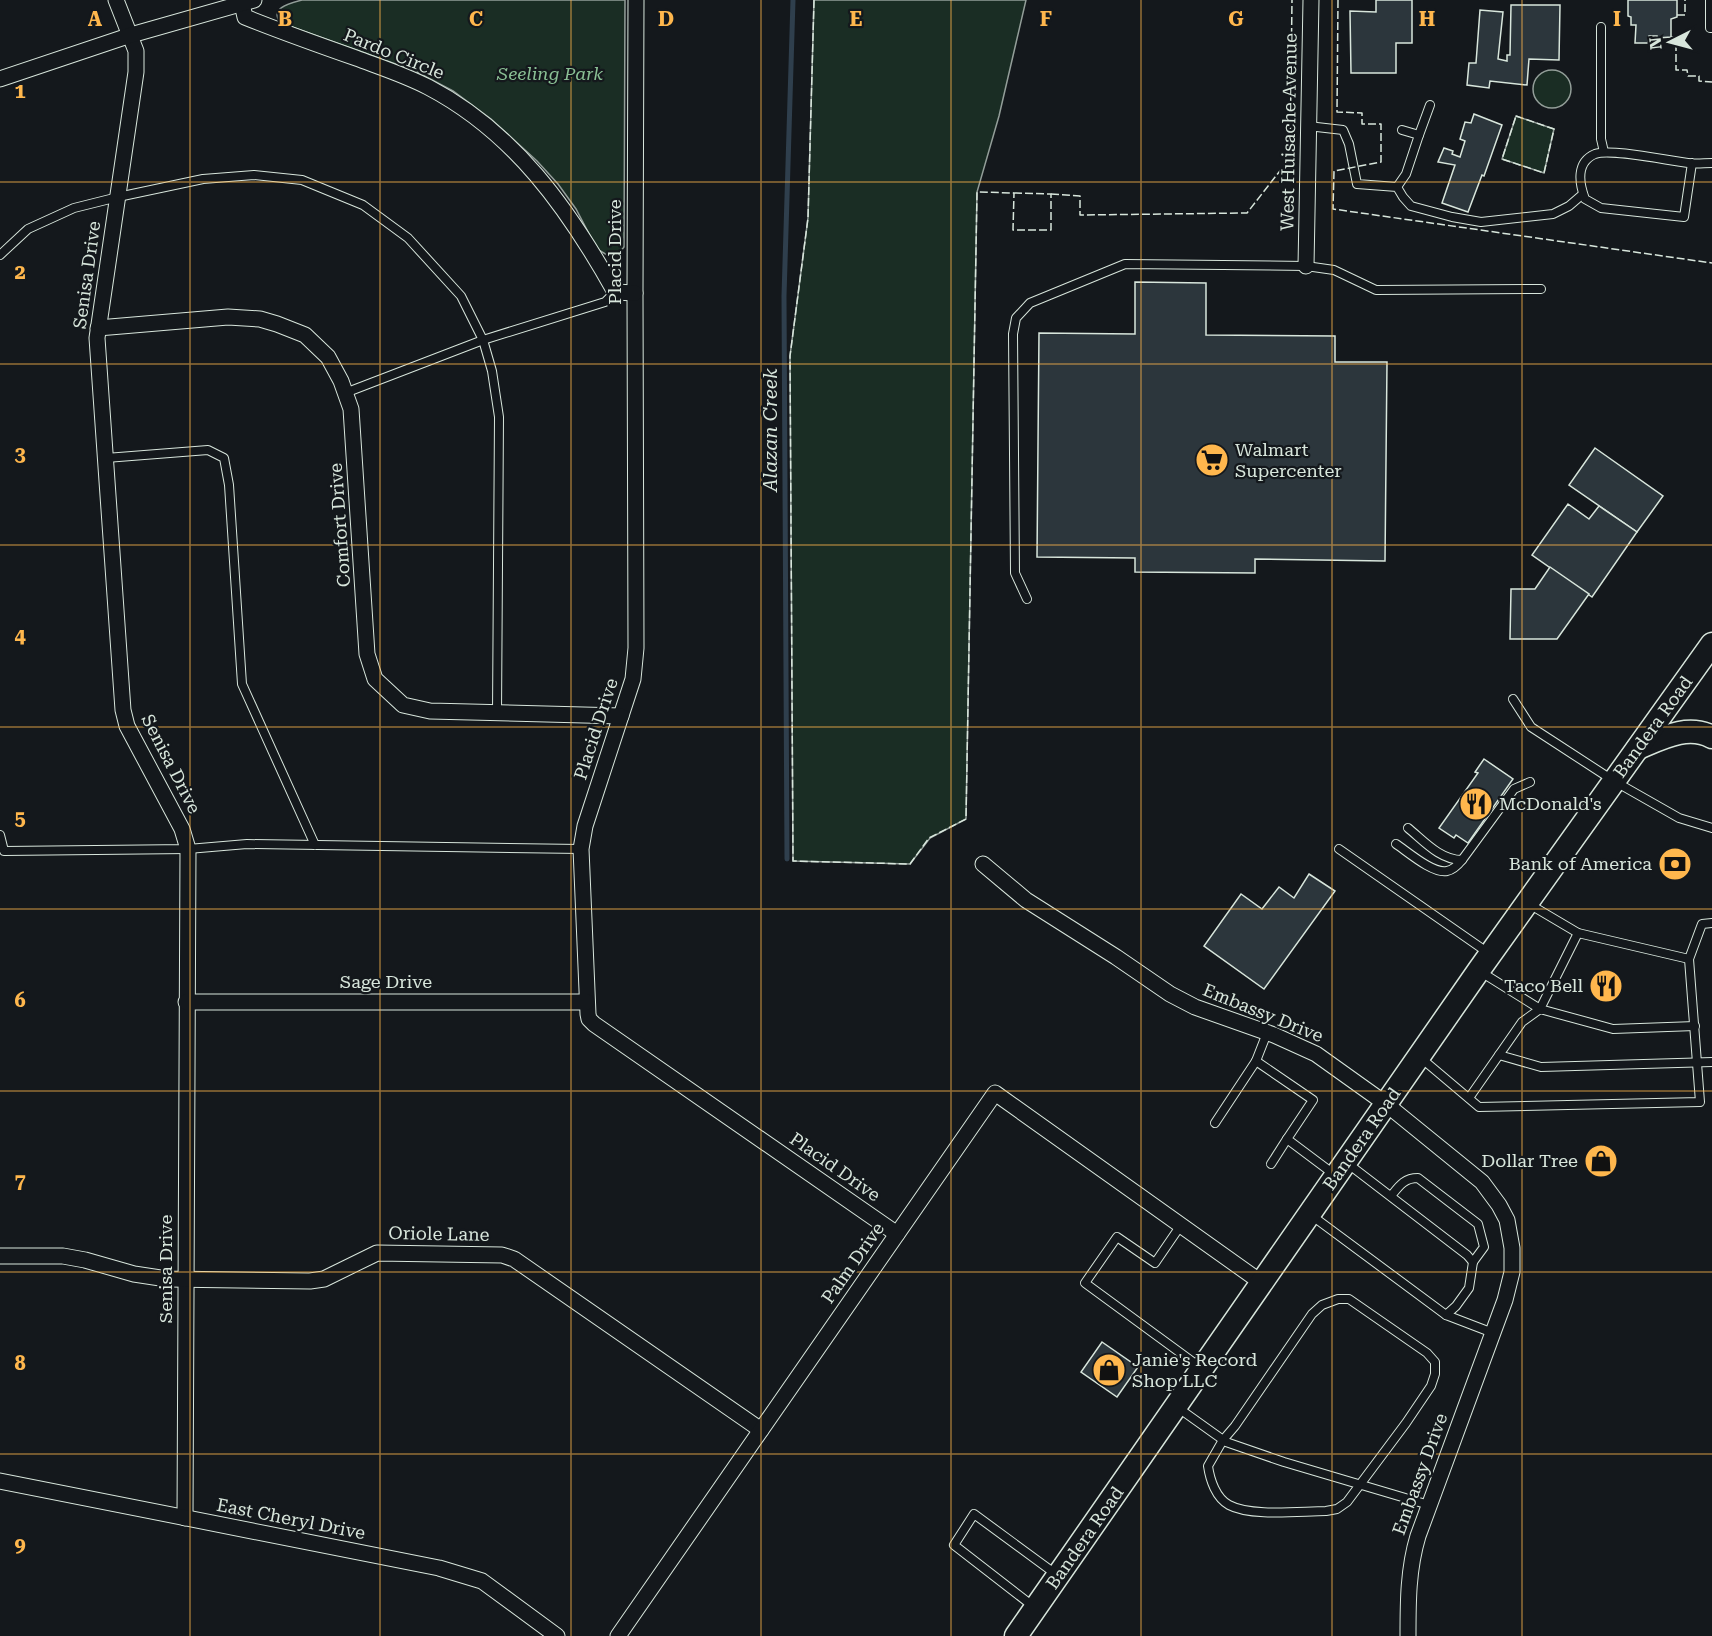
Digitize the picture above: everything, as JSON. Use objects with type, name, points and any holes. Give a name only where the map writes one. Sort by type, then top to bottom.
[{"type":"main road","name":"Bandera Road","points":[[1017,1636],[1386,1104],[1712,644]]},
{"type":"main road","points":[[1637,749],[1660,738],[1681,733],[1697,731],[1712,737]]},
{"type":"street","name":"Senisa Drive","points":[[116,0],[136,51],[136,72],[98,328],[123,710],[127,726],[182,829],[188,849],[185,1518]]},
{"type":"street","name":"Placid Drive","points":[[636,0],[636,648],[633,679],[585,826],[581,849],[589,1019],[897,1234]]},
{"type":"street","name":"West Huisache Avenue","points":[[1306,266],[1311,0]]},
{"type":"street","points":[[0,79],[131,35],[248,2]]},
{"type":"street","name":"Pardo Circle","points":[[248,2],[245,17],[403,75],[453,101],[481,122],[505,142],[554,196],[571,218],[615,292]]},
{"type":"street","points":[[615,292],[635,293]]},
{"type":"street","name":"Comfort Drive","points":[[98,328],[228,317],[260,319],[305,335],[327,357],[341,381],[351,409],[368,654],[375,679],[403,705],[430,711],[621,716]]},
{"type":"street","name":"Embassy Drive","points":[[983,864],[1026,900],[1170,994],[1316,1054],[1386,1104],[1482,1182],[1499,1205],[1507,1220],[1512,1248],[1512,1272],[1505,1300],[1412,1554],[1408,1592],[1408,1636]]},
{"type":"street","name":"Sage Drive","points":[[186,1002],[587,1002]]},
{"type":"street","name":"Palm Drive","points":[[618,1636],[995,1093],[1262,1283]]},
{"type":"street","name":"Oriole Lane","points":[[0,1256],[63,1256],[151,1278],[310,1281],[324,1279],[377,1252],[502,1255],[514,1259],[761,1430]]},
{"type":"street","name":"East Cheryl Drive","points":[[0,1481],[465,1574],[482,1581],[557,1636]]},
{"type":"lane","points":[[1710,0],[1710,28],[1712,28]]},
{"type":"lane","points":[[1601,27],[1601,139],[1604,152]]},
{"type":"lane","points":[[1397,187],[1406,174],[1430,105]]},
{"type":"lane","points":[[1308,126],[1343,130],[1349,144],[1357,184],[1397,187]]},
{"type":"lane","points":[[1402,130],[1419,135]]},
{"type":"lane","points":[[1692,163],[1684,217],[1601,208],[1585,199],[1583,194],[1581,169],[1587,159],[1604,152],[1692,163],[1712,163]]},
{"type":"lane","points":[[0,255],[28,229],[74,208],[203,179],[254,175],[302,180],[363,205],[408,238],[461,296],[483,340],[492,371],[499,417],[497,713]]},
{"type":"lane","points":[[1397,187],[1411,206],[1481,222],[1553,214],[1569,206],[1583,194]]},
{"type":"lane","points":[[1027,599],[1015,573],[1013,334],[1016,318],[1030,303],[1125,264],[1306,266],[1334,270],[1376,290],[1541,289]]},
{"type":"lane","points":[[345,393],[483,340],[605,302],[615,292]]},
{"type":"lane","points":[[105,458],[208,450],[224,458],[229,485],[242,684],[315,844]]},
{"type":"lane","points":[[1513,699],[1531,727],[1614,781],[1679,818],[1712,828]]},
{"type":"lane","points":[[1396,844],[1437,871],[1446,872],[1462,860],[1514,789],[1530,782]]},
{"type":"lane","points":[[1408,828],[1443,856],[1452,860],[1462,860]]},
{"type":"lane","points":[[0,835],[4,852],[188,849],[247,844],[581,849]]},
{"type":"lane","points":[[1339,849],[1540,1009],[1613,1029],[1695,1026]]},
{"type":"lane","points":[[1528,903],[1578,933],[1689,959]]},
{"type":"lane","points":[[1419,1057],[1479,1107],[1700,1102],[1689,959],[1702,924],[1712,923]]},
{"type":"lane","points":[[1469,1098],[1522,1022],[1540,1009],[1578,933]]},
{"type":"lane","points":[[1215,1123],[1256,1061],[1267,1033]]},
{"type":"lane","points":[[1499,1055],[1541,1068],[1712,1062]]},
{"type":"lane","points":[[1256,1061],[1313,1100],[1271,1164]]},
{"type":"lane","points":[[1287,1139],[1391,1196],[1473,1262]]},
{"type":"lane","points":[[1391,1196],[1402,1182],[1410,1178],[1418,1178],[1478,1224],[1484,1247],[1473,1262],[1469,1288],[1446,1315]]},
{"type":"lane","points":[[1309,1215],[1446,1315],[1492,1333]]},
{"type":"lane","points":[[1181,1225],[1155,1263],[1117,1237],[1085,1282],[1202,1369]]},
{"type":"lane","points":[[1338,1299],[1348,1299],[1417,1345],[1435,1362],[1435,1374],[1431,1386],[1347,1502],[1336,1509],[1247,1512],[1227,1505],[1211,1482],[1208,1466],[1223,1440],[1312,1314],[1323,1305],[1338,1299]]},
{"type":"lane","points":[[1176,1406],[1223,1440],[1284,1462],[1429,1505]]},
{"type":"lane","points":[[1036,1608],[954,1545],[974,1514],[1058,1576]]},
{"type":"green space","name":"Seeling Park","points":[[302,0],[625,0],[624,247],[620,252],[607,255],[597,249],[576,209],[558,184],[537,161],[491,119],[453,91],[415,71],[281,23],[277,14],[279,10]]},
{"type":"green space","points":[[814,0],[1026,0],[999,116],[977,192],[966,819],[930,838],[910,864],[793,861],[790,356],[808,218]]},
{"type":"green space","points":[[1552,70],[1566,75],[1571,89],[1566,103],[1552,108],[1538,103],[1533,89],[1538,75]]},
{"type":"green space","points":[[1516,116],[1554,129],[1544,173],[1502,159]]},
{"type":"building","points":[[1376,0],[1412,0],[1412,43],[1396,43],[1396,73],[1351,73],[1350,11],[1376,12]]},
{"type":"building","points":[[1628,0],[1677,0],[1677,17],[1671,19],[1671,37],[1649,36],[1648,43],[1635,43],[1636,25],[1631,25],[1631,17],[1628,16]]},
{"type":"building","points":[[1511,5],[1560,5],[1559,60],[1529,59],[1527,85],[1490,81],[1489,88],[1467,85],[1469,63],[1476,63],[1480,10],[1503,12],[1498,59],[1507,61],[1507,55],[1510,55]]},
{"type":"building","points":[[1474,114],[1502,125],[1468,212],[1442,203],[1455,165],[1438,162],[1444,148],[1460,157],[1465,141],[1460,139],[1465,122],[1471,123]]},
{"type":"building","name":"Walmart Supercenter","points":[[1135,282],[1206,283],[1206,335],[1335,336],[1335,362],[1387,362],[1385,561],[1255,559],[1255,573],[1135,572],[1135,558],[1037,557],[1039,333],[1135,334]]},
{"type":"building","points":[[1595,448],[1663,496],[1637,532],[1569,485]]},
{"type":"building","points":[[1568,504],[1589,519],[1599,506],[1637,532],[1592,597],[1532,555]]},
{"type":"building","points":[[1550,567],[1589,594],[1557,639],[1510,639],[1511,589],[1535,589]]},
{"type":"building","name":"McDonald's","points":[[1484,759],[1513,779],[1468,843],[1456,835],[1454,838],[1439,828],[1478,773],[1475,772]]},
{"type":"building","points":[[1309,874],[1335,891],[1264,989],[1204,946],[1241,894],[1262,909],[1279,887],[1294,898]]},
{"type":"building","name":"Janie's Record Shop LLC","points":[[1102,1342],[1138,1367],[1117,1397],[1081,1372]]},
{"type":"waterway","name":"Alazan Creek","points":[[787,859],[784,296],[793,0]]},
{"type":"fence","points":[[814,0],[808,218],[790,356],[793,861],[910,864],[929,838],[966,819],[977,192],[1014,193]]},
{"type":"fence","points":[[1051,194],[1080,196],[1080,215],[1247,213],[1290,158],[1292,0]]},
{"type":"fence","points":[[1338,0],[1337,112],[1362,113],[1362,124],[1381,124],[1381,162],[1334,171],[1333,209],[1712,263]]},
{"type":"fence","points":[[1677,15],[1685,15],[1685,0]]},
{"type":"fence","points":[[1671,37],[1676,37],[1676,70],[1687,70],[1688,76],[1699,76],[1699,81],[1712,82]]},
{"type":"fence","points":[[1516,116],[1554,129],[1544,173],[1502,159],[1516,116]]},
{"type":"fence","points":[[1014,193],[1051,194],[1051,230],[1013,230],[1014,193]]},
{"type":"place","name":"Walmart Supercenter","points":[[1212,460]]},
{"type":"place","name":"McDonald's","points":[[1476,804]]},
{"type":"place","name":"Bank of America","points":[[1675,864]]},
{"type":"place","name":"Taco Bell","points":[[1606,986]]},
{"type":"place","name":"Dollar Tree","points":[[1601,1161]]},
{"type":"place","name":"Janie's Record Shop LLC","points":[[1109,1370]]}]
